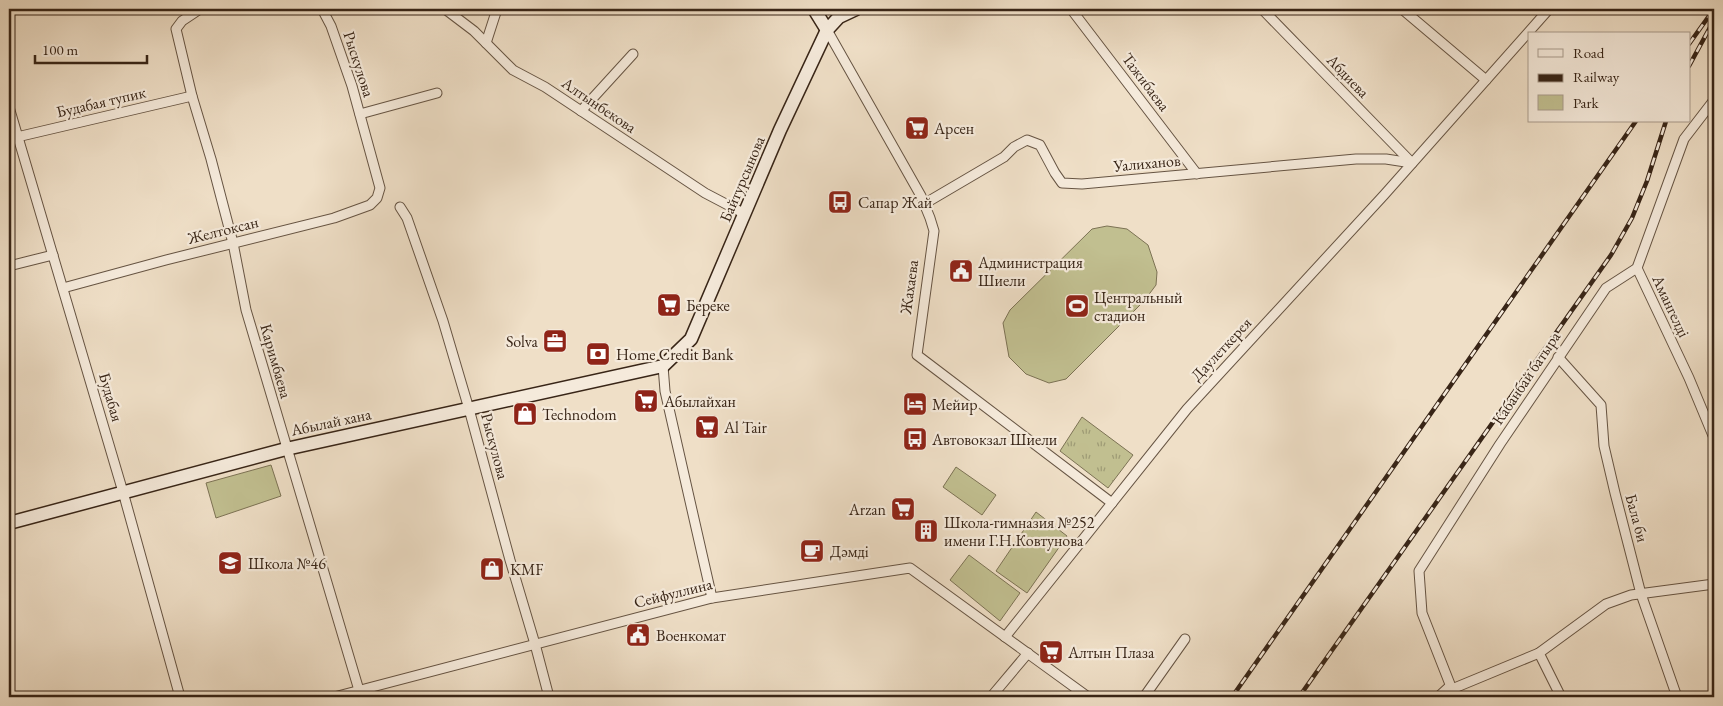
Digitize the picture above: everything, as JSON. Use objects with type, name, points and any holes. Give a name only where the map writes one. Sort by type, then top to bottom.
[{"type":"main road","name":"Жахаева","points":[[814,9],[827,30]]},
{"type":"main road","name":"Байтурсынова","points":[[663,366],[692,338],[780,130],[827,30],[839,17],[856,9]]},
{"type":"main road","name":"Абылай хана","points":[[9,523],[286,449],[663,366]]},
{"type":"street","name":"Каримбаева","points":[[200,9],[182,21],[176,29],[192,96],[233,243],[246,310],[360,694]]},
{"type":"street","name":"Рыскулова","points":[[322,9],[331,26],[360,114],[380,188]]},
{"type":"street","name":"Алтынбекова","points":[[445,9],[474,31],[513,70],[545,87],[705,193],[745,214]]},
{"type":"street","points":[[486,43],[497,9]]},
{"type":"street","name":"Тажибаева","points":[[1071,9],[1197,174]]},
{"type":"street","name":"Абдиева","points":[[1262,9],[1412,163]]},
{"type":"street","points":[[1402,9],[1486,80]]},
{"type":"street","name":"Даулеткерея","points":[[1006,637],[1187,409],[1412,163],[1549,9]]},
{"type":"street","name":"Жахаева","points":[[827,30],[924,204],[934,231],[917,355],[1112,503]]},
{"type":"street","points":[[581,111],[633,54]]},
{"type":"street","points":[[360,114],[437,93]]},
{"type":"street","name":"Будабая тупик","points":[[17,137],[192,96]]},
{"type":"street","points":[[1637,268],[1684,139],[1714,100]]},
{"type":"street","name":"Будабая","points":[[9,107],[123,492],[180,697]]},
{"type":"street","name":"Уалиханов","points":[[924,204],[1004,157],[1014,147],[1027,140],[1040,145],[1062,183],[1082,184],[1356,160],[1386,159],[1412,163]]},
{"type":"street","name":"Желтоксан","points":[[63,288],[334,218],[370,205],[377,198],[380,188]]},
{"type":"street","name":"Рыскулова","points":[[400,207],[407,218],[470,409],[549,697]]},
{"type":"street","points":[[9,266],[53,255]]},
{"type":"street","name":"Кабанбай батыра","points":[[1452,691],[1422,613],[1419,571],[1500,444],[1606,288],[1637,268]]},
{"type":"street","name":"Амангелді","points":[[1637,268],[1689,378],[1714,438]]},
{"type":"street","name":"Бала би","points":[[1558,357],[1601,405],[1604,446],[1641,594],[1677,697]]},
{"type":"street","points":[[663,366],[665,390],[712,598]]},
{"type":"street","name":"Сейфуллина","points":[[334,697],[360,694],[536,644],[712,598],[910,568],[1006,637]]},
{"type":"street","points":[[1438,697],[1539,653],[1606,604],[1631,595],[1714,584]]},
{"type":"street","points":[[1006,637],[1088,697]]},
{"type":"street","points":[[1144,697],[1185,639]]},
{"type":"street","points":[[991,697],[1028,653]]},
{"type":"street","points":[[1539,653],[1561,697]]},
{"type":"green space","name":"Центральный стадион","points":[[1107,226],[1127,229],[1148,245],[1157,272],[1156,285],[1144,301],[1066,379],[1049,383],[1026,374],[1009,357],[1003,323],[1010,310],[1092,229]]},
{"type":"green space","points":[[1082,417],[1133,455],[1108,488],[1060,451]]},
{"type":"green space","points":[[271,465],[281,496],[216,518],[206,483]]},
{"type":"green space","points":[[956,467],[996,495],[982,515],[943,487]]},
{"type":"green space","points":[[1036,512],[1067,536],[1027,593],[996,571]]},
{"type":"green space","points":[[969,555],[1020,593],[1000,621],[950,580]]},
{"type":"railway","points":[[1690,43],[1714,9]]},
{"type":"railway","points":[[1690,64],[1714,20]]},
{"type":"railway","points":[[1232,697],[1635,122]]},
{"type":"railway","points":[[1299,697],[1611,255],[1632,218],[1647,181],[1666,122]]},
{"type":"place","name":"Арсен","points":[[917,128]]},
{"type":"place","name":"Сапар Жай","points":[[840,202]]},
{"type":"place","name":"Администрация Шиели","points":[[961,271]]},
{"type":"place","name":"Береке","points":[[669,305]]},
{"type":"place","name":"Центральный стадион","points":[[1077,306]]},
{"type":"place","name":"Solva","points":[[555,341]]},
{"type":"place","name":"Home Credit Bank","points":[[598,354]]},
{"type":"place","name":"Абылайхан","points":[[646,401]]},
{"type":"place","name":"Мейир","points":[[915,404]]},
{"type":"place","name":"Technodom","points":[[525,414]]},
{"type":"place","name":"Al Tair","points":[[707,427]]},
{"type":"place","name":"Автовокзал Шиели","points":[[915,439]]},
{"type":"place","name":"Arzan","points":[[903,509]]},
{"type":"place","name":"Школа-гимназия №252 имени Г.Н.Ковтунова","points":[[926,531]]},
{"type":"place","name":"Дәмді","points":[[812,551]]},
{"type":"place","name":"Школа №46","points":[[230,563]]},
{"type":"place","name":"KMF","points":[[492,569]]},
{"type":"place","name":"Военкомат","points":[[638,635]]},
{"type":"place","name":"Алтын Плаза","points":[[1051,652]]}]
